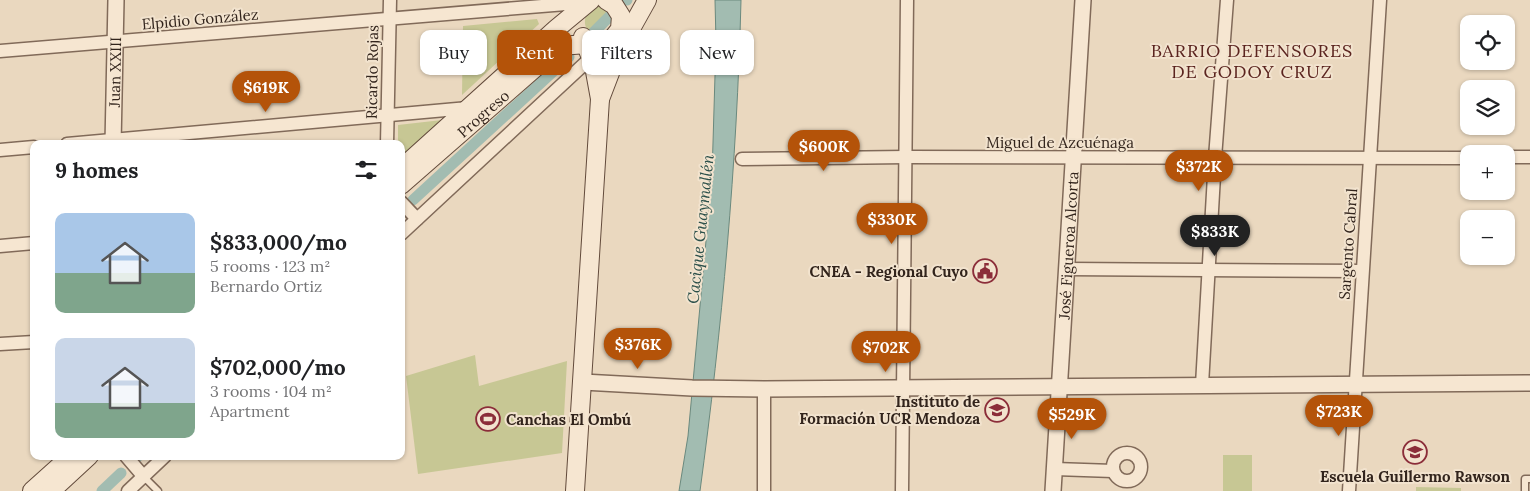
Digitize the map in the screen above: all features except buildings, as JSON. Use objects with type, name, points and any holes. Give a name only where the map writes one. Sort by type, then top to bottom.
[{"type":"main road","points":[[606,0],[614,4],[621,16],[611,30]]},
{"type":"main road","points":[[617,30],[632,17],[646,0]]},
{"type":"main road","points":[[615,30],[646,0]]},
{"type":"main road","points":[[582,31],[577,28],[576,22],[585,4]]},
{"type":"main road","name":"Progreso","points":[[405,165],[585,4]]},
{"type":"main road","name":"Progreso","points":[[405,182],[560,46],[582,44]]},
{"type":"main road","points":[[598,75],[600,99]]},
{"type":"main road","points":[[575,491],[601,75]]},
{"type":"main road","points":[[32,491],[67,460]]},
{"type":"main road","points":[[51,491],[85,460]]},
{"type":"street","name":"Juan XXIII","points":[[113,140],[116,0]]},
{"type":"street","name":"Ricardo Rojas","points":[[387,140],[390,0]]},
{"type":"street","points":[[902,491],[907,0]]},
{"type":"street","name":"José Figueroa Alcorta","points":[[1054,491],[1083,0]]},
{"type":"street","points":[[1202,385],[1215,158],[1227,0]]},
{"type":"street","name":"Sargento Cabral","points":[[1349,491],[1380,0]]},
{"type":"street","name":"Elpidio González","points":[[0,51],[116,43],[566,4],[585,4]]},
{"type":"street","points":[[405,230],[582,63]]},
{"type":"street","points":[[567,78],[585,72],[591,73],[597,78]]},
{"type":"street","points":[[134,140],[468,108]]},
{"type":"street","points":[[0,150],[30,147]]},
{"type":"street","name":"Miguel de Azcuénaga","points":[[742,159],[906,157],[1460,158]]},
{"type":"street","points":[[1515,157],[1530,157]]},
{"type":"street","points":[[405,206],[417,220]]},
{"type":"street","points":[[0,246],[30,243]]},
{"type":"street","points":[[1067,270],[1362,271]]},
{"type":"street","points":[[0,344],[30,342]]},
{"type":"street","points":[[583,382],[692,388],[764,389],[1530,383]]},
{"type":"street","points":[[764,389],[764,491]]},
{"type":"street","points":[[128,460],[137,482],[161,460]]},
{"type":"street","points":[[1055,468],[1113,470]]},
{"type":"lane","points":[[1525,491],[1525,479],[1530,479]]},
{"type":"lane","points":[[137,482],[158,491]]},
{"type":"green space","points":[[602,6],[611,11],[592,30],[588,30],[585,25],[587,13],[594,8]]},
{"type":"green space","points":[[537,19],[539,24],[532,30],[497,30],[497,63],[487,72],[487,30],[463,30],[463,26]]},
{"type":"green space","points":[[462,75],[484,75],[462,95]]},
{"type":"green space","points":[[442,120],[405,153],[405,140],[398,140],[398,125]]},
{"type":"green space","name":"Canchas El Ombú","points":[[475,355],[479,386],[567,361],[562,453],[418,474],[406,376]]},
{"type":"green space","points":[[1223,455],[1252,455],[1252,491],[1223,491]]},
{"type":"green space","points":[[1416,487],[1461,488],[1461,491],[1416,491]]},
{"type":"shaded area","points":[[715,0],[741,0],[740,30],[716,30]]},
{"type":"shaded area","points":[[715,75],[738,75],[722,307],[700,491],[679,491],[688,436],[712,176]]},
{"type":"waterway","points":[[596,30],[612,14]]},
{"type":"waterway","points":[[413,200],[549,75]]},
{"type":"waterway","points":[[102,491],[121,473]]},
{"type":"place","name":"CNEA - Regional Cuyo","points":[[985,271]]},
{"type":"place","name":"Instituto de Formación UCR Mendoza","points":[[997,410]]},
{"type":"place","name":"Canchas El Ombú","points":[[488,419]]},
{"type":"place","name":"Escuela Guillermo Rawson","points":[[1415,452]]},
{"type":"district","name":"BARRIO DEFENSORES DE GODOY CRUZ","points":[[1252,60]]},
{"type":"water label","name":"Cacique Guaymallén","points":[[700,229]]}]
